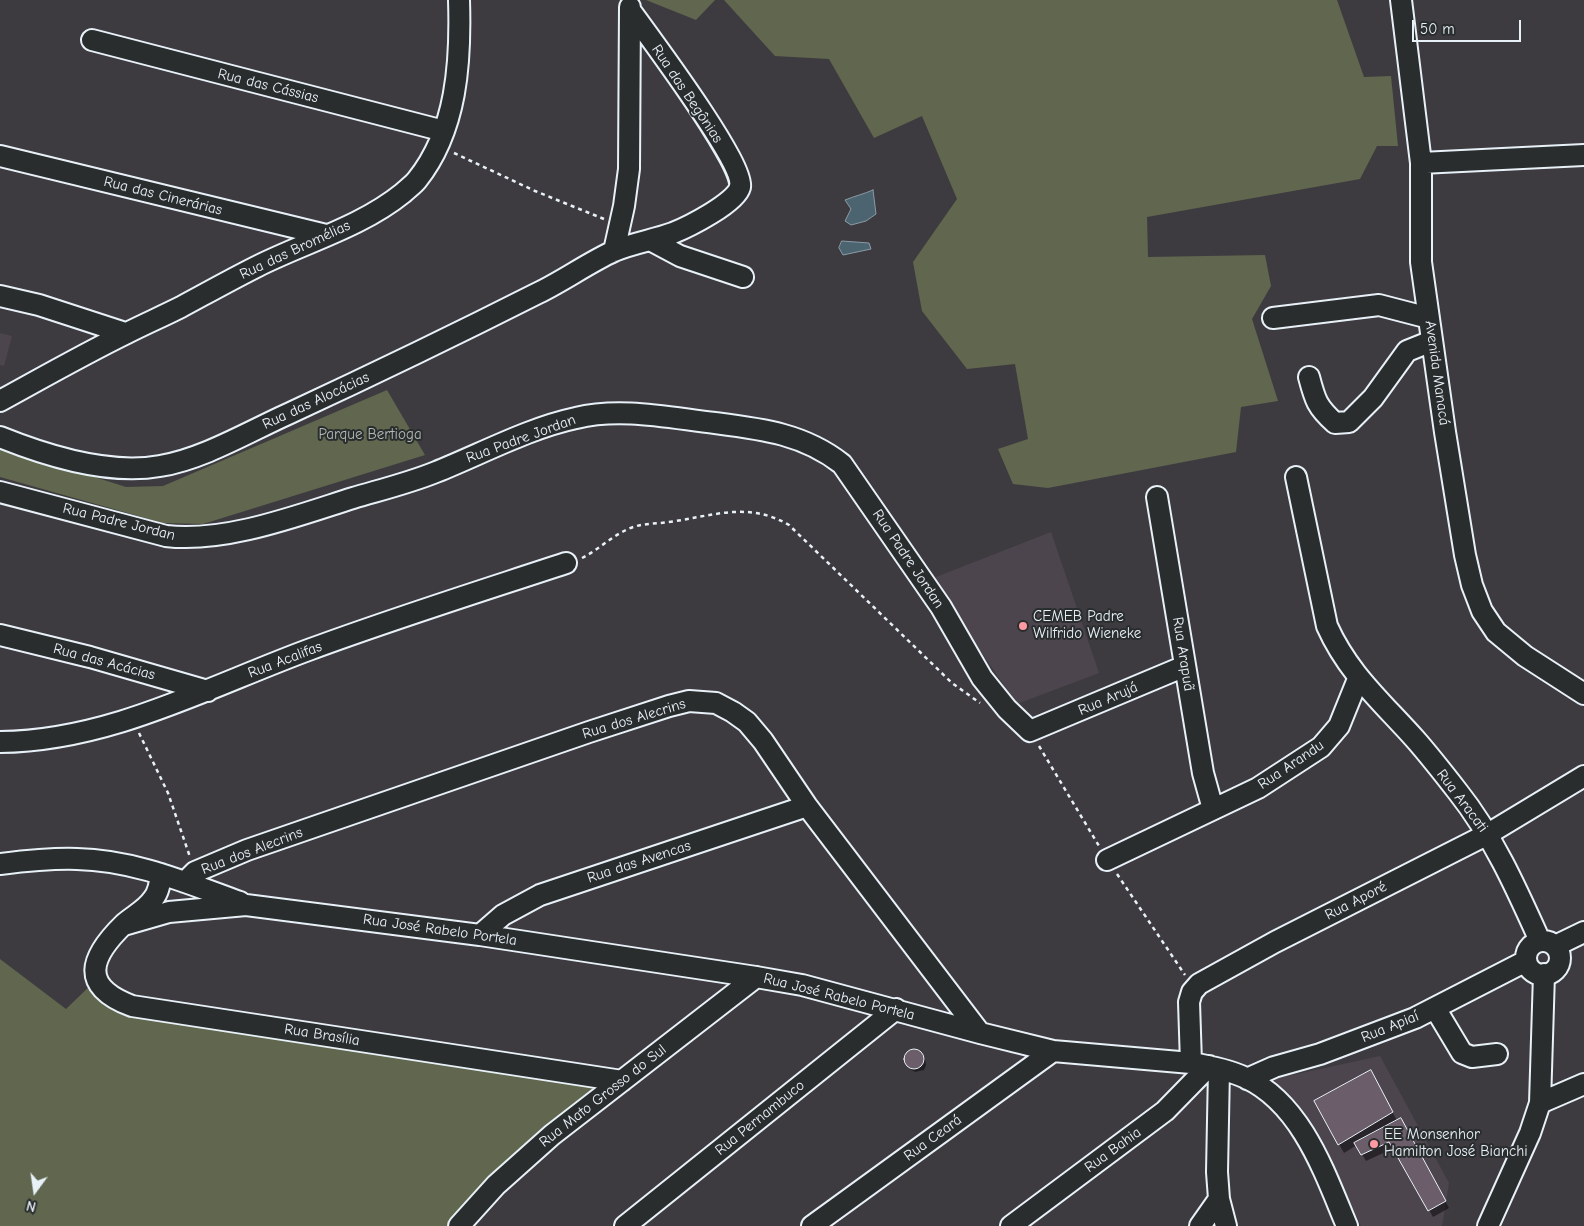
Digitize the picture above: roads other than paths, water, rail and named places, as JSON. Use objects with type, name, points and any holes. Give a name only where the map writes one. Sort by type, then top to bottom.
[{"type":"street","name":"Rua das Bromélias","points":[[0,400],[125,333],[179,308],[258,266],[364,219],[390,203],[416,182],[430,162],[451,105],[457,76],[460,42],[459,0]]},
{"type":"street","name":"Avenida Manacá","points":[[1401,0],[1421,163],[1421,262],[1465,556],[1472,585],[1482,611],[1496,632],[1525,656],[1584,694]]},
{"type":"street","points":[[629,5],[629,170],[614,251],[650,240],[680,256],[743,277]]},
{"type":"street","name":"Rua das Begônias","points":[[629,5],[708,122],[736,168],[740,180],[738,191],[729,202],[675,232],[650,240]]},
{"type":"street","name":"Rua das Cássias","points":[[92,40],[440,138]]},
{"type":"street","points":[[1421,163],[1584,155]]},
{"type":"street","name":"Rua das Cinerárias","points":[[0,156],[326,235]]},
{"type":"street","name":"Rua das Alocácias","points":[[0,437],[59,456],[98,466],[122,469],[162,466],[186,459],[214,448],[396,363],[559,283],[614,251]]},
{"type":"street","points":[[0,296],[39,305],[125,333]]},
{"type":"street","points":[[1273,318],[1379,304],[1429,318]]},
{"type":"street","points":[[1309,377],[1316,402],[1325,414],[1335,423],[1348,422],[1373,398],[1407,351],[1432,341]]},
{"type":"street","name":"Rua Padre Jordan","points":[[0,492],[166,536],[193,538],[227,534],[288,518],[433,474],[508,441],[575,418],[599,414],[656,416],[760,429],[783,434],[826,451],[842,464],[941,607],[982,678],[1007,709],[1030,731]]},
{"type":"street","points":[[1296,477],[1327,626],[1341,654],[1358,679]]},
{"type":"street","name":"Rua Arapuã","points":[[1157,497],[1203,772],[1213,810]]},
{"type":"street","name":"Rua Acalifas","points":[[0,742],[24,742],[66,736],[132,718],[208,691],[310,650],[566,563]]},
{"type":"street","name":"Rua das Acácias","points":[[0,635],[90,657],[208,691]]},
{"type":"street","name":"Rua Arujá","points":[[1030,731],[1185,666]]},
{"type":"street","name":"Rua Arandu","points":[[1107,860],[1258,788],[1321,747],[1339,726],[1358,679]]},
{"type":"street","name":"Rua Aracati","points":[[1358,679],[1416,740],[1488,834],[1548,944]]},
{"type":"street","name":"Rua dos Alecrins","points":[[190,877],[247,850],[535,750],[669,706],[689,701],[716,704],[733,712],[747,722],[763,741],[806,806],[980,1033]]},
{"type":"street","name":"Rua Aporé","points":[[1226,1226],[1219,1199],[1206,1066],[1189,1002],[1192,992],[1199,984],[1275,942],[1488,834],[1584,776]]},
{"type":"street","name":"Rua das Avencas","points":[[480,934],[503,915],[540,895],[806,806]]},
{"type":"street","points":[[0,864],[31,860],[77,859],[118,863],[161,874],[190,877],[246,905]]},
{"type":"street","name":"Rua Brasília","points":[[161,874],[159,886],[153,900],[124,925],[100,952],[97,959],[96,980],[104,992],[115,1000],[132,1006],[622,1081]]},
{"type":"street","points":[[124,925],[170,912],[246,905]]},
{"type":"street","name":"Rua José Rabelo Portela","points":[[246,905],[480,934],[756,976],[802,985],[1053,1051],[1206,1066],[1247,1079],[1274,1097],[1299,1126],[1315,1152],[1347,1226]]},
{"type":"street","points":[[1548,944],[1559,956],[1559,961],[1554,970],[1544,974],[1531,970],[1526,962],[1527,950],[1535,943],[1548,944],[1584,932]]},
{"type":"street","name":"Rua Apiaí","points":[[1247,1079],[1274,1067],[1320,1054],[1373,1035],[1435,1008],[1526,962]]},
{"type":"street","points":[[1488,1226],[1530,1133],[1540,1103],[1544,974]]},
{"type":"street","name":"Rua Mato Grosso do Sul","points":[[459,1226],[496,1185],[552,1136],[756,976]]},
{"type":"street","points":[[1435,1008],[1462,1053],[1472,1057],[1497,1054]]},
{"type":"street","name":"Rua Pernambuco","points":[[625,1226],[896,1009]]},
{"type":"street","name":"Rua Ceará","points":[[812,1226],[1053,1051]]},
{"type":"street","name":"Rua Bahia","points":[[1011,1226],[1166,1112],[1206,1066]]},
{"type":"street","points":[[1540,1103],[1584,1084]]},
{"type":"street","points":[[1200,1226],[1219,1199]]},
{"type":"water","points":[[873,190],[876,214],[866,221],[851,225],[845,221],[851,209],[845,200]]},
{"type":"water","points":[[842,241],[869,243],[871,249],[843,255],[839,248]]},
{"type":"place","name":"CEMEB Padre Wilfrido Wieneke","points":[[1023,626]]},
{"type":"place","name":"EE Monsenhor Hamilton José Bianchi","points":[[1374,1144]]},
{"type":"park label","name":"Parque Bertioga","points":[[370,435]]}]
